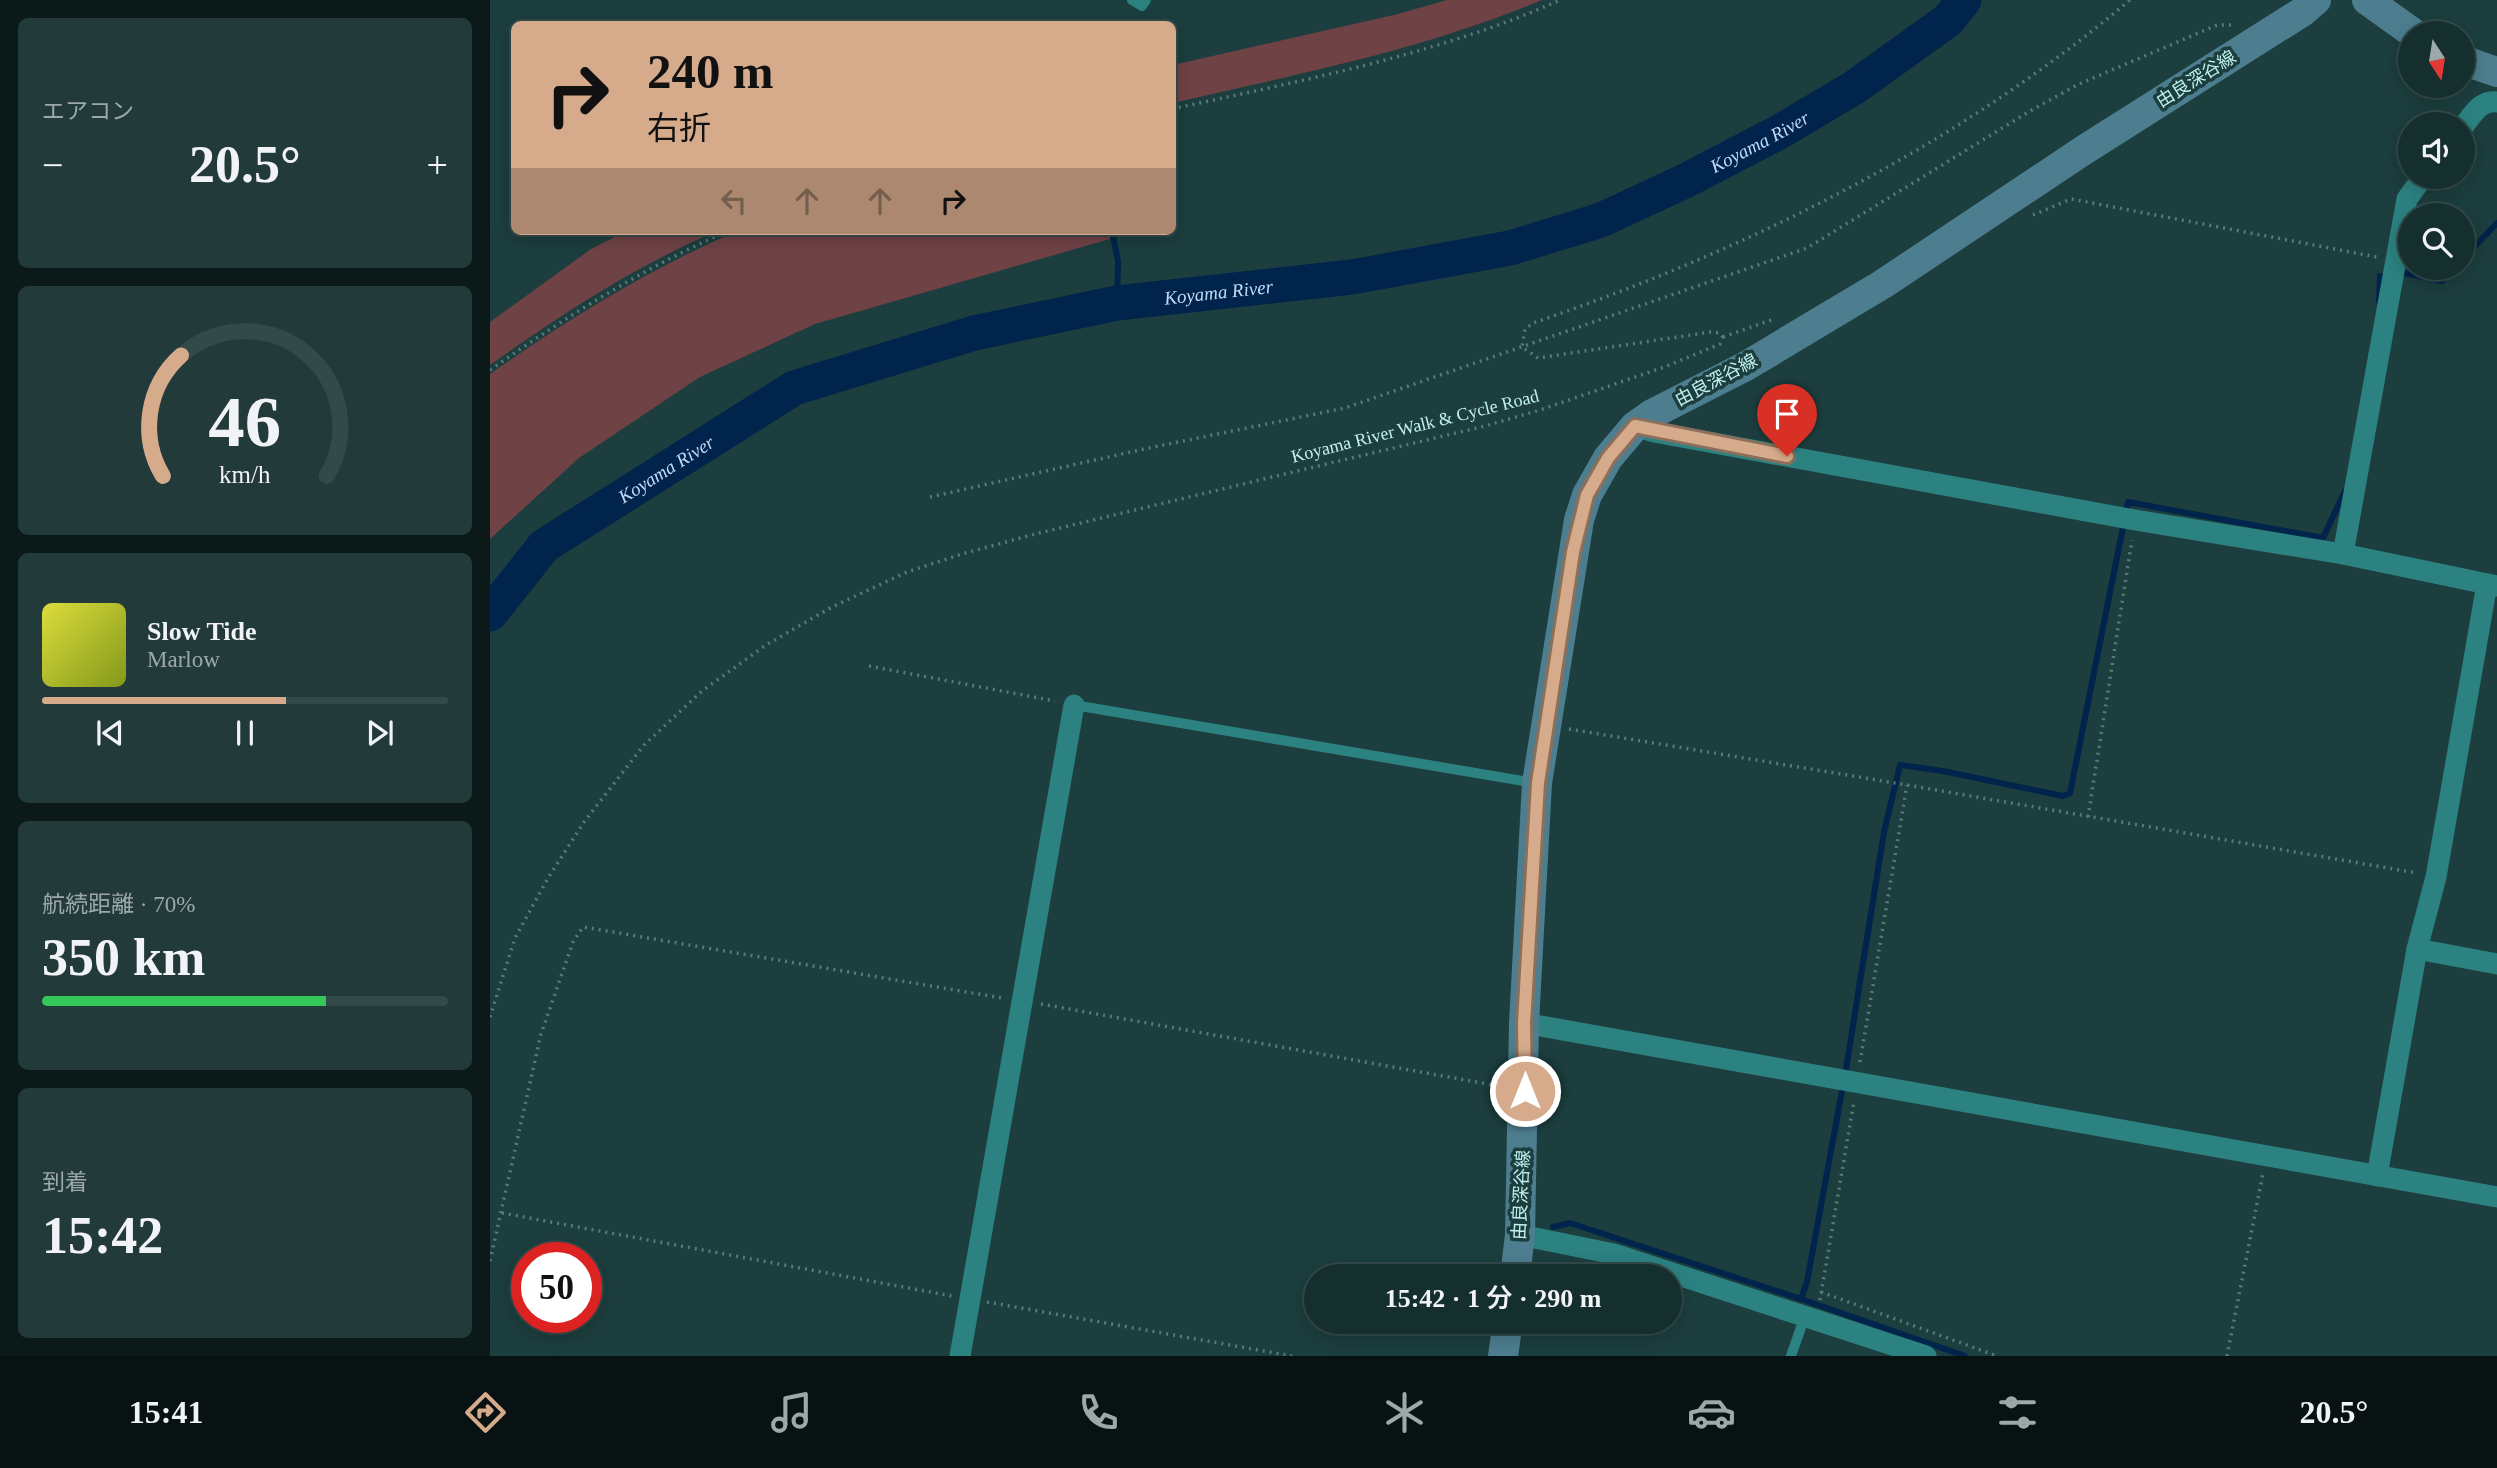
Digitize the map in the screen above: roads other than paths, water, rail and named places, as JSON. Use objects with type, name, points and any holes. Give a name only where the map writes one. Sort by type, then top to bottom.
[{"type":"main road","name":"由良深谷線","points":[[1517,1264],[1521,1235],[1524,1023],[1538,783],[1579,520],[1597,475],[1635,426],[1746,366],[1944,246],[2084,150],[2302,12],[2316,0]]},
{"type":"main road","points":[[2367,0],[2398,22]]},
{"type":"main road","points":[[2475,64],[2497,72]]},
{"type":"main road","points":[[1503,1356],[1506,1334]]},
{"type":"street","points":[[2475,112],[2481,104],[2497,102]]},
{"type":"street","points":[[2343,554],[2407,199],[2414,189]]},
{"type":"street","points":[[1635,426],[1654,432],[2135,520],[2343,554],[2492,584],[2437,877],[2417,949],[2377,1176]]},
{"type":"street","points":[[960,1356],[1020,1001],[1074,705]]},
{"type":"street","points":[[2417,949],[2497,964]]},
{"type":"street","points":[[1524,1023],[2497,1197]]},
{"type":"street","points":[[1521,1235],[1614,1254],[1926,1356]]},
{"type":"lane","points":[[1132,0],[1142,6],[1146,0]]},
{"type":"lane","points":[[1074,705],[1538,783]]},
{"type":"lane","points":[[1791,1356],[1811,1317]]},
{"type":"waterway","name":"Koyama River","points":[[490,614],[544,546],[794,388],[974,333],[1117,303],[1352,277],[1510,248],[1601,220],[1685,181],[1781,131],[1855,87],[1948,20],[1964,0]]},
{"type":"waterway","points":[[2475,246],[2497,223]]},
{"type":"waterway","points":[[1113,235],[1118,261],[1117,303]]},
{"type":"waterway","points":[[2379,301],[2380,276]]},
{"type":"waterway","points":[[2437,280],[2443,280]]},
{"type":"waterway","points":[[1801,1299],[1807,1282],[1846,1069],[1884,832],[1900,765],[1943,771],[2063,796],[2070,793],[2128,502],[2323,538],[2345,491]]},
{"type":"waterway","points":[[1553,1227],[1570,1223],[1965,1356]]}]
